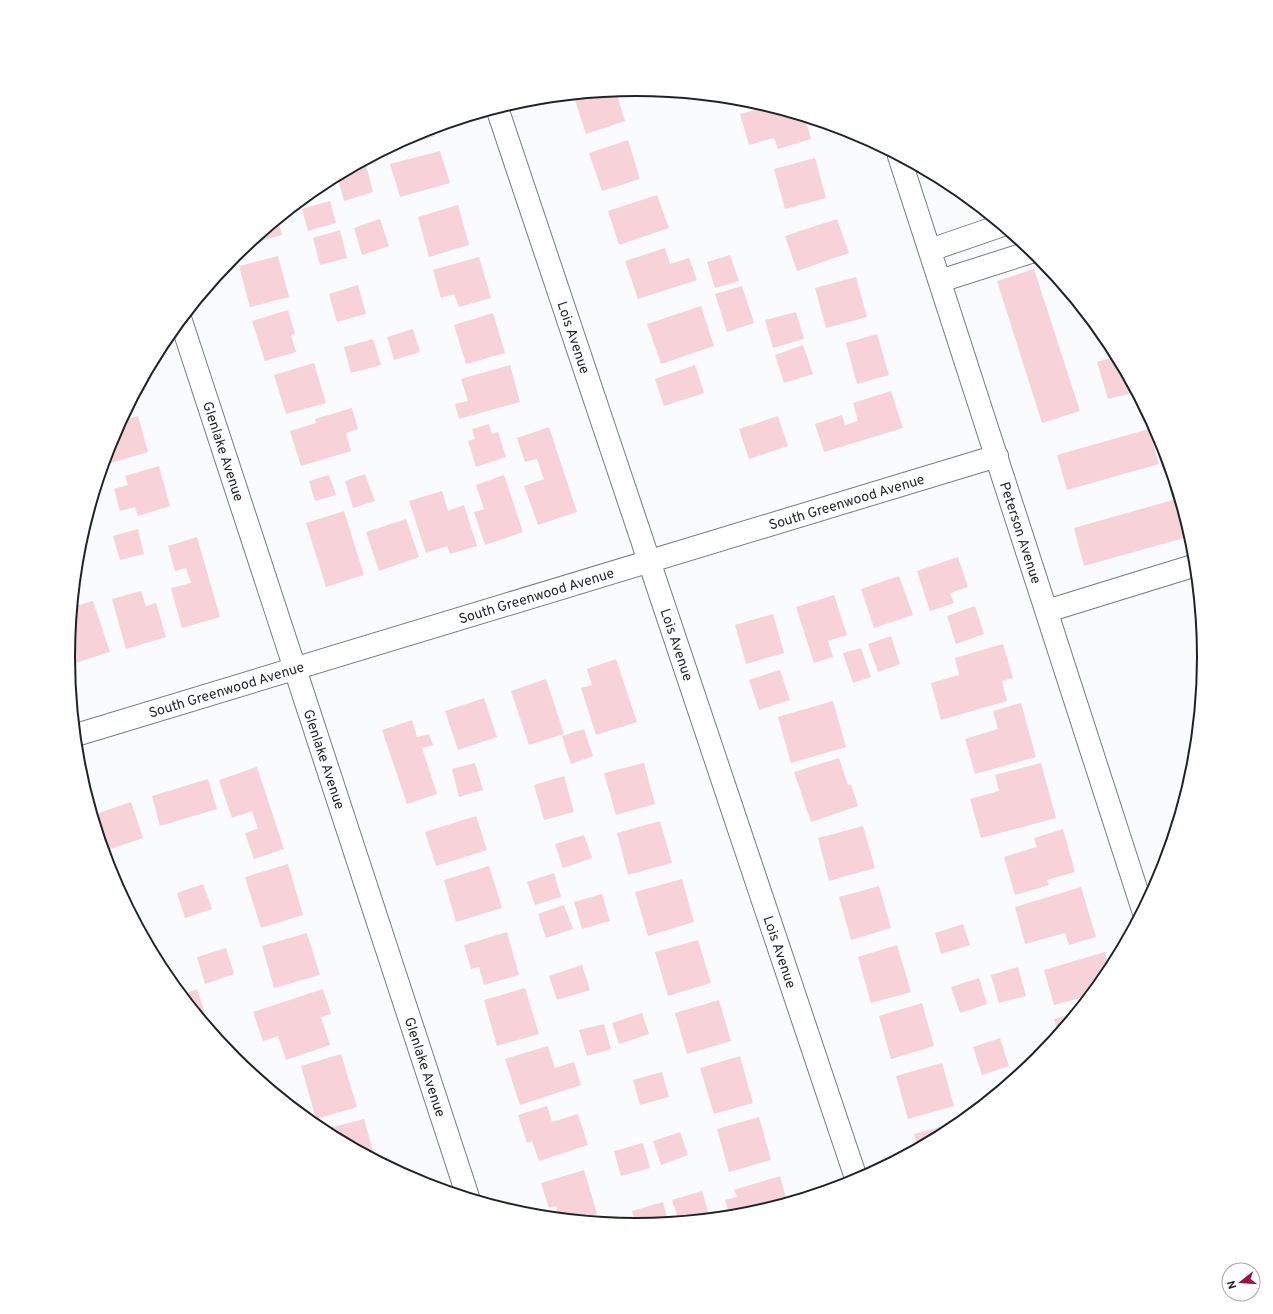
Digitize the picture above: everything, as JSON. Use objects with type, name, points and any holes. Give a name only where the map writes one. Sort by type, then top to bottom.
[{"type":"street","name":"Lois Avenue","points":[[499,113],[855,1174]]},
{"type":"street","name":"Peterson Avenue","points":[[901,162],[1141,903]]},
{"type":"street","points":[[930,250],[998,227]]},
{"type":"street","points":[[940,281],[1028,254]]},
{"type":"street","name":"Glenlake Avenue","points":[[183,327],[466,1192]]},
{"type":"street","name":"South Greenwood Avenue","points":[[81,734],[996,456]]},
{"type":"street","points":[[1047,611],[1190,567]]},
{"type":"building","points":[[618,97],[625,121],[586,134],[575,99]]},
{"type":"building","points":[[758,109],[806,122],[811,139],[778,149],[774,138],[749,145],[740,114]]},
{"type":"building","points":[[434,133],[435,136],[411,143]]},
{"type":"building","points":[[628,140],[640,179],[602,191],[589,153]]},
{"type":"building","points":[[440,151],[450,183],[400,197],[390,164]]},
{"type":"building","points":[[815,158],[826,198],[785,209],[774,169]]},
{"type":"building","points":[[366,165],[373,192],[344,201],[339,182]]},
{"type":"building","points":[[657,195],[669,228],[619,245],[608,211]]},
{"type":"building","points":[[330,201],[336,223],[308,231],[302,209]]},
{"type":"building","points":[[458,205],[469,245],[429,257],[418,217]]},
{"type":"building","points":[[380,219],[389,246],[362,255],[354,228]]},
{"type":"building","points":[[837,219],[849,253],[797,271],[785,236]]},
{"type":"building","points":[[279,225],[282,235],[259,242]]},
{"type":"building","points":[[340,230],[347,258],[320,265],[313,238]]},
{"type":"building","points":[[665,248],[670,264],[689,258],[697,280],[638,299],[625,261]]},
{"type":"building","points":[[730,255],[739,281],[715,288],[707,262]]},
{"type":"building","points":[[278,256],[289,297],[250,307],[239,266]]},
{"type":"building","points":[[479,257],[491,298],[459,307],[454,294],[441,298],[433,270]]},
{"type":"building","points":[[1034,269],[1080,411],[1042,423],[997,281]]},
{"type":"building","points":[[856,277],[867,317],[826,328],[815,288]]},
{"type":"building","points":[[358,285],[366,314],[337,322],[329,294]]},
{"type":"building","points":[[742,286],[754,323],[727,332],[715,294]]},
{"type":"building","points":[[701,306],[714,346],[661,364],[647,324]]},
{"type":"building","points":[[288,310],[295,334],[291,335],[296,352],[265,361],[252,321]]},
{"type":"building","points":[[796,312],[804,339],[773,348],[765,320]]},
{"type":"building","points":[[493,313],[505,353],[466,364],[454,325]]},
{"type":"building","points":[[413,329],[420,352],[394,360],[387,337]]},
{"type":"building","points":[[877,334],[889,375],[857,384],[846,343]]},
{"type":"building","points":[[373,339],[381,365],[351,373],[344,347]]},
{"type":"building","points":[[803,345],[813,374],[784,383],[775,355]]},
{"type":"building","points":[[1111,358],[1132,393],[1108,399],[1097,362]]},
{"type":"building","points":[[314,363],[326,403],[286,414],[274,375]]},
{"type":"building","points":[[510,365],[520,402],[459,419],[455,404],[468,401],[461,379]]},
{"type":"building","points":[[695,365],[704,393],[664,406],[655,379]]},
{"type":"building","points":[[891,391],[903,428],[824,452],[815,424],[842,415],[845,425],[858,421],[853,403]]},
{"type":"building","points":[[352,408],[358,429],[346,433],[351,451],[301,466],[290,431],[316,423],[315,419]]},
{"type":"building","points":[[138,416],[148,452],[110,463],[118,442],[129,419]]},
{"type":"building","points":[[778,416],[788,446],[749,459],[739,429]]},
{"type":"building","points":[[489,424],[492,434],[498,432],[506,457],[476,467],[468,441],[475,439],[472,429]]},
{"type":"building","points":[[549,427],[577,512],[538,525],[524,486],[544,479],[537,459],[525,462],[517,438]]},
{"type":"building","points":[[1149,429],[1159,464],[1067,490],[1057,455]]},
{"type":"building","points":[[159,466],[170,506],[138,516],[135,507],[120,511],[114,489],[128,485],[125,476]]},
{"type":"building","points":[[365,474],[375,501],[353,508],[345,481]]},
{"type":"building","points":[[329,475],[336,495],[315,501],[309,481]]},
{"type":"building","points":[[504,475],[523,532],[485,545],[474,512],[484,509],[476,485]]},
{"type":"building","points":[[442,491],[448,511],[464,505],[477,546],[450,554],[447,546],[426,553],[409,501]]},
{"type":"building","points":[[1175,499],[1185,538],[1084,566],[1074,528]]},
{"type":"building","points":[[344,511],[364,575],[326,587],[306,523]]},
{"type":"building","points":[[406,519],[419,557],[379,571],[366,532]]},
{"type":"building","points":[[138,529],[144,554],[120,560],[113,536]]},
{"type":"building","points":[[197,537],[220,617],[182,628],[171,588],[191,583],[186,568],[175,571],[168,546]]},
{"type":"building","points":[[958,557],[968,587],[950,593],[954,603],[930,611],[917,571]]},
{"type":"building","points":[[899,576],[913,615],[874,628],[861,589]]},
{"type":"building","points":[[141,591],[146,606],[156,603],[166,637],[126,649],[112,599]]},
{"type":"building","points":[[834,595],[847,635],[828,641],[833,657],[814,663],[796,607]]},
{"type":"building","points":[[93,601],[110,652],[75,663],[76,620],[78,606]]},
{"type":"building","points":[[975,606],[984,634],[956,644],[947,616]]},
{"type":"building","points":[[773,614],[784,653],[746,664],[735,625]]},
{"type":"building","points":[[891,636],[900,664],[878,672],[868,644]]},
{"type":"building","points":[[1003,644],[1013,678],[1002,681],[1007,701],[941,720],[931,683],[959,675],[955,658]]},
{"type":"building","points":[[861,648],[871,677],[853,683],[843,653]]},
{"type":"building","points":[[616,659],[637,722],[596,735],[581,688],[592,685],[587,669]]},
{"type":"building","points":[[780,670],[790,700],[759,710],[749,680]]},
{"type":"building","points":[[546,679],[564,734],[529,745],[511,691]]},
{"type":"building","points":[[484,698],[497,737],[458,750],[445,711]]},
{"type":"building","points":[[833,701],[846,747],[791,763],[778,717]]},
{"type":"building","points":[[1021,703],[1036,757],[975,774],[965,739],[998,729],[993,711]]},
{"type":"building","points":[[412,720],[417,737],[429,734],[433,745],[422,748],[437,794],[407,804],[382,730]]},
{"type":"building","points":[[584,729],[593,756],[571,764],[562,736]]},
{"type":"building","points":[[839,758],[848,785],[851,784],[858,806],[811,822],[794,772]]},
{"type":"building","points":[[475,763],[483,790],[459,797],[452,769]]},
{"type":"building","points":[[644,763],[655,804],[616,815],[604,773]]},
{"type":"building","points":[[1041,763],[1056,818],[981,838],[970,799],[999,791],[995,775]]},
{"type":"building","points":[[257,767],[284,849],[254,859],[245,833],[258,829],[252,811],[232,818],[219,780]]},
{"type":"building","points":[[564,776],[574,812],[544,820],[534,785]]},
{"type":"building","points":[[208,779],[217,809],[160,826],[152,796]]},
{"type":"building","points":[[131,802],[143,838],[110,849],[98,813]]},
{"type":"building","points":[[476,816],[487,850],[436,866],[425,832]]},
{"type":"building","points":[[660,821],[672,863],[628,875],[617,833]]},
{"type":"building","points":[[863,826],[875,868],[829,881],[818,838]]},
{"type":"building","points":[[1063,829],[1075,872],[1047,880],[1049,885],[1015,895],[1004,857],[1037,847],[1034,838]]},
{"type":"building","points":[[584,835],[592,858],[563,868],[555,844]]},
{"type":"building","points":[[288,864],[303,915],[261,928],[245,877]]},
{"type":"building","points":[[489,866],[502,908],[456,922],[444,880]]},
{"type":"building","points":[[554,873],[561,897],[535,905],[527,882]]},
{"type":"building","points":[[682,879],[694,922],[648,936],[635,892]]},
{"type":"building","points":[[203,884],[212,909],[185,918],[177,893]]},
{"type":"building","points":[[879,886],[891,928],[851,940],[839,897]]},
{"type":"building","points":[[1081,887],[1096,937],[1069,945],[1065,933],[1025,944],[1015,907]]},
{"type":"building","points":[[602,894],[610,921],[582,929],[574,902]]},
{"type":"building","points":[[564,905],[573,929],[546,938],[538,914]]},
{"type":"building","points":[[963,924],[970,945],[941,954],[935,933]]},
{"type":"building","points":[[507,932],[519,975],[484,985],[479,967],[471,969],[464,945]]},
{"type":"building","points":[[307,933],[320,975],[274,988],[262,946]]},
{"type":"building","points":[[698,940],[711,983],[668,996],[655,952]]},
{"type":"building","points":[[897,945],[911,992],[871,1003],[858,957]]},
{"type":"building","points":[[226,948],[234,974],[205,984],[197,957]]},
{"type":"building","points":[[1105,952],[1108,962],[1083,997],[1054,1005],[1044,970]]},
{"type":"building","points":[[582,965],[590,990],[557,1000],[549,976]]},
{"type":"building","points":[[1018,967],[1026,996],[999,1003],[991,975]]},
{"type":"building","points":[[979,978],[987,1004],[960,1013],[951,987]]},
{"type":"building","points":[[525,988],[539,1034],[497,1046],[484,1000]]},
{"type":"building","points":[[197,989],[205,1013],[203,1014],[187,993]]},
{"type":"building","points":[[323,989],[331,1014],[321,1017],[330,1045],[286,1060],[278,1036],[263,1041],[253,1012]]},
{"type":"building","points":[[719,1000],[731,1041],[687,1054],[675,1013]]},
{"type":"building","points":[[922,1003],[934,1046],[891,1059],[879,1016]]},
{"type":"building","points":[[642,1013],[649,1034],[619,1044],[612,1023]]},
{"type":"building","points":[[1069,1015],[1057,1029],[1054,1019]]},
{"type":"building","points":[[604,1024],[611,1049],[587,1056],[579,1030]]},
{"type":"building","points":[[1000,1038],[1009,1066],[982,1075],[973,1047]]},
{"type":"building","points":[[548,1046],[555,1068],[574,1062],[581,1085],[520,1105],[505,1059]]},
{"type":"building","points":[[341,1054],[357,1107],[318,1119],[315,1117],[301,1066]]},
{"type":"building","points":[[740,1056],[753,1103],[714,1114],[700,1068]]},
{"type":"building","points":[[942,1063],[954,1106],[908,1119],[896,1076]]},
{"type":"building","points":[[662,1072],[669,1097],[640,1105],[633,1080]]},
{"type":"building","points":[[547,1106],[552,1122],[578,1114],[588,1145],[539,1161],[532,1141],[527,1143],[518,1115]]},
{"type":"building","points":[[759,1117],[771,1160],[729,1172],[717,1129]]},
{"type":"building","points":[[364,1119],[373,1153],[356,1143],[331,1128]]},
{"type":"building","points":[[945,1126],[917,1143],[914,1134]]},
{"type":"building","points":[[680,1132],[688,1155],[661,1165],[653,1141]]},
{"type":"building","points":[[643,1143],[650,1168],[621,1176],[614,1151]]},
{"type":"building","points":[[584,1170],[597,1214],[590,1216],[558,1213],[556,1206],[549,1208],[541,1183]]},
{"type":"building","points":[[780,1176],[786,1198],[728,1211],[725,1200],[737,1197],[734,1190]]},
{"type":"building","points":[[702,1191],[709,1214],[678,1217],[672,1200]]},
{"type":"building","points":[[663,1202],[667,1217],[634,1218],[632,1211]]}]
